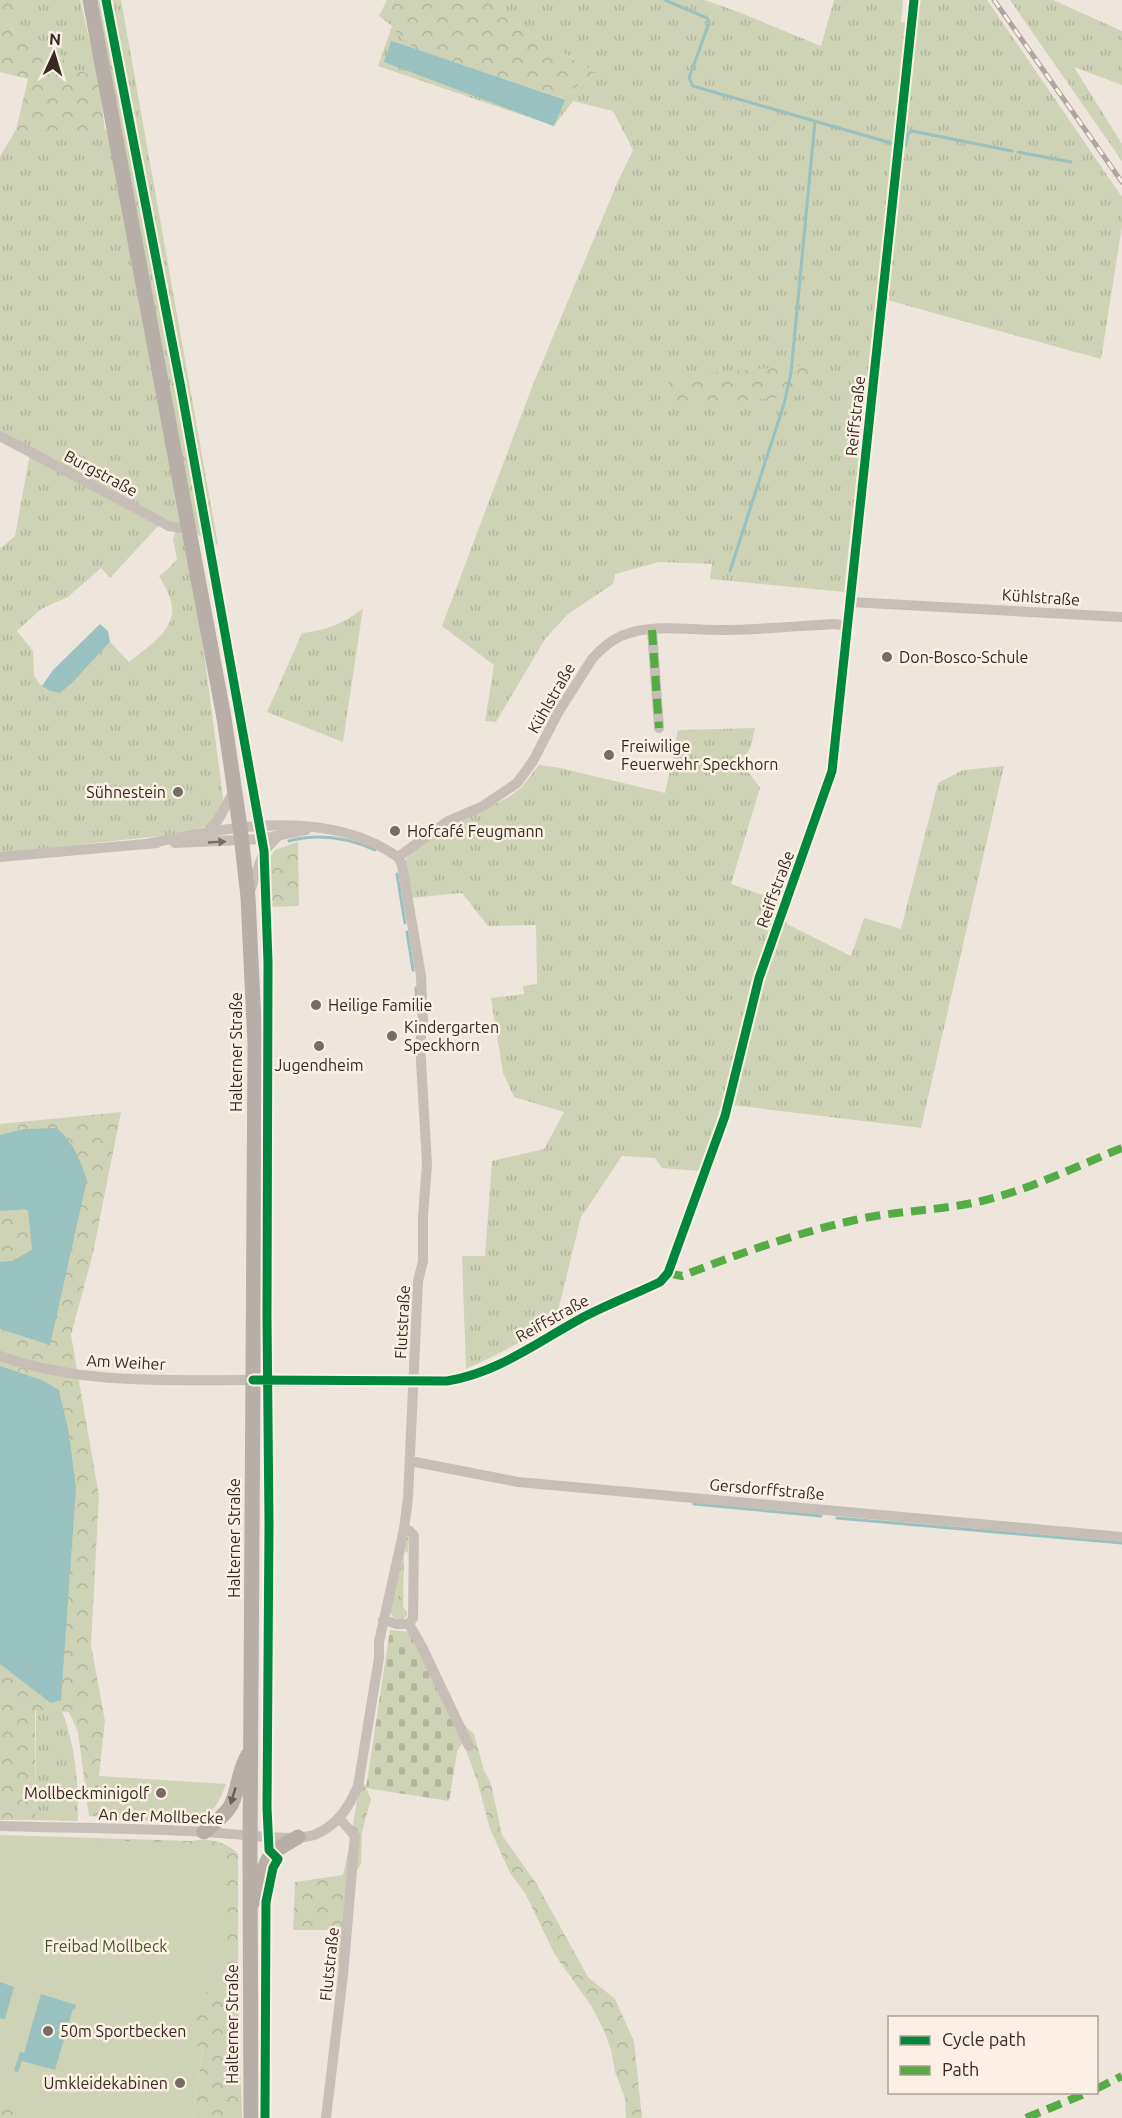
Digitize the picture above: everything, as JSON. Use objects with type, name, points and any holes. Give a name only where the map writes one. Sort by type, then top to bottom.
[{"type":"main road","name":"Halterner Straße","points":[[90,0],[190,530],[235,789],[248,897],[255,1044],[247,1380],[250,2118]]},
{"type":"main road","points":[[204,1832],[220,1819],[231,1805],[242,1766],[250,1753]]},
{"type":"main road","points":[[250,1905],[258,1895],[266,1866],[272,1854],[298,1838]]},
{"type":"street","name":"Reiffstraße","points":[[274,1382],[447,1381],[467,1377],[501,1364],[581,1318],[660,1282],[668,1273],[725,1116],[759,978],[832,771],[914,0]]},
{"type":"street","name":"Burgstraße","points":[[0,436],[169,526],[190,530]]},
{"type":"street","name":"Kühlstraße","points":[[851,602],[1122,616]]},
{"type":"street","name":"Kühlstraße","points":[[398,857],[448,821],[483,806],[515,784],[533,761],[559,711],[598,651],[622,636],[652,630],[695,628],[717,630],[834,624],[849,626]]},
{"type":"street","points":[[652,630],[659,728]]},
{"type":"street","points":[[207,832],[218,820],[235,789]]},
{"type":"street","points":[[0,857],[151,843],[300,825],[362,838],[398,857]]},
{"type":"street","points":[[151,843],[207,832],[278,836],[315,828]]},
{"type":"street","points":[[248,897],[264,851],[278,836]]},
{"type":"street","name":"Flutstraße","points":[[250,1834],[298,1838],[314,1835],[339,1818],[351,1803],[358,1786],[383,1620],[404,1529],[408,1497],[418,1281],[425,1237],[423,1216],[427,1164],[420,1044],[423,1020],[421,976],[402,865],[398,857]]},
{"type":"street","name":"Am Weiher","points":[[0,1356],[58,1372],[114,1379],[247,1380]]},
{"type":"street","name":"Gersdorffstraße","points":[[410,1461],[518,1482],[1122,1537]]},
{"type":"street","points":[[404,1529],[410,1531],[414,1536],[412,1618],[409,1624]]},
{"type":"street","points":[[383,1620],[397,1624],[409,1624]]},
{"type":"street","points":[[409,1624],[469,1746]]},
{"type":"street","name":"Flutstraße","points":[[326,2118],[343,1975],[355,1836],[339,1818]]},
{"type":"street","name":"An der Mollbecke","points":[[0,1826],[250,1834]]},
{"type":"green space","points":[[0,0],[17,0],[10,24],[14,33],[35,49],[61,55],[69,68],[98,76],[105,131],[16,130],[28,79],[0,72]]},
{"type":"green space","points":[[17,0],[80,0],[98,76],[69,68],[50,51],[35,50],[14,33],[10,23]]},
{"type":"green space","points":[[98,0],[121,0],[218,545],[0,434],[0,156],[16,130],[120,130]]},
{"type":"green space","points":[[387,0],[393,0],[390,8],[416,49],[560,98],[596,73],[500,14],[492,0],[705,0],[821,46],[834,0],[903,0],[901,22],[917,25],[919,0],[987,0],[1122,197],[1122,226],[1101,359],[876,297],[844,592],[710,579],[712,564],[659,562],[615,574],[613,584],[568,614],[545,639],[496,722],[485,721],[494,665],[442,626],[532,387],[633,150],[613,111],[573,101],[554,126],[378,66],[392,26],[379,16]]},
{"type":"green space","points":[[393,0],[492,0],[500,14],[596,73],[560,98],[416,49],[398,35],[391,23],[390,9]]},
{"type":"green space","points":[[1010,0],[1053,0],[1122,31],[1122,85],[1074,67],[1122,144],[1122,161]]},
{"type":"green space","points":[[809,365],[809,394],[672,408],[668,376]]},
{"type":"green space","points":[[30,453],[160,524],[110,578],[101,568],[68,597],[41,609],[17,631],[33,651],[34,676],[40,684],[51,691],[60,692],[73,682],[110,642],[129,662],[158,639],[172,616],[169,595],[159,576],[177,559],[173,539],[176,531],[189,539],[223,797],[214,820],[202,827],[179,834],[0,853],[0,549],[15,536]]},
{"type":"green space","points":[[363,608],[343,742],[267,712],[302,633],[334,625]]},
{"type":"green space","points":[[755,728],[751,746],[742,763],[760,788],[731,884],[780,901],[787,924],[851,956],[864,918],[901,929],[938,783],[963,770],[1004,766],[921,1128],[724,1104],[700,1171],[662,1168],[655,1158],[622,1156],[581,1217],[555,1323],[466,1369],[462,1256],[485,1256],[492,1161],[544,1149],[564,1112],[514,1097],[503,1073],[491,998],[524,994],[523,986],[537,984],[536,925],[488,926],[462,893],[410,898],[405,861],[408,855],[455,821],[482,811],[521,788],[539,765],[665,793],[678,730]]},
{"type":"green space","points":[[298,842],[299,906],[270,907],[267,862],[275,850]]},
{"type":"green space","points":[[121,1112],[93,1253],[71,1335],[99,1496],[91,1645],[105,1721],[99,1776],[100,1811],[107,1817],[89,1816],[78,1732],[69,1712],[35,1711],[35,1820],[0,1820],[0,1124]]},
{"type":"green space","points":[[407,1537],[409,1538],[408,1553],[406,1551],[404,1554],[403,1607],[407,1616],[402,1620],[393,1617],[390,1612]]},
{"type":"green space","points":[[390,1630],[412,1632],[460,1734],[449,1801],[366,1788]]},
{"type":"green space","points":[[447,1710],[474,1734],[484,1770],[491,1784],[502,1835],[536,1883],[588,1977],[615,1999],[634,2041],[642,2118],[626,2118],[625,2098],[615,2072],[605,2033],[592,2007],[555,1955],[525,1893],[510,1873],[490,1829],[477,1780],[463,1742],[447,1766]]},
{"type":"green space","points":[[36,1711],[62,1711],[75,1765],[78,1821],[35,1820]]},
{"type":"green space","name":"Mollbeckminigolf","points":[[99,1776],[226,1784],[216,1806],[201,1817],[175,1821],[145,1820],[107,1817],[100,1811]]},
{"type":"green space","points":[[362,1779],[371,1799],[362,1832],[361,1864],[350,1881],[341,1964],[337,1965],[333,1938],[329,1930],[293,1930],[295,1882],[343,1875]]},
{"type":"green space","points":[[0,1835],[205,1840],[217,1841],[229,1846],[238,1854],[238,1997],[242,2118],[192,2118],[203,2048],[191,2046],[0,1845]]},
{"type":"green space","name":"Freibad Mollbeck","points":[[0,1837],[185,1843],[227,1849],[223,1987],[199,1994],[191,2045],[203,2047],[192,2118],[29,2118],[32,2109],[9,2102],[10,2096],[0,2093]]},
{"type":"green space","points":[[0,2093],[11,2096],[10,2102],[32,2109],[29,2118],[0,2118]]},
{"type":"water","points":[[391,41],[565,100],[554,126],[384,62]]},
{"type":"water","points":[[100,624],[108,631],[110,642],[73,682],[60,693],[42,686],[53,670]]},
{"type":"water","points":[[57,1128],[72,1145],[87,1180],[50,1345],[0,1329],[0,1262],[12,1261],[32,1250],[28,1209],[0,1211],[0,1135],[25,1129]]},
{"type":"water","points":[[0,1366],[44,1381],[59,1390],[69,1434],[76,1488],[61,1700],[51,1703],[0,1664]]},
{"type":"water","points":[[0,1982],[14,1987],[5,2019],[0,2018]]},
{"type":"water","name":"50m Sportbecken","points":[[41,1994],[76,2005],[55,2070],[22,2061],[18,2072],[14,2071],[20,2052],[24,2053]]},
{"type":"waterway","points":[[665,0],[707,18],[709,23],[689,78],[693,86],[891,143]]},
{"type":"waterway","points":[[730,571],[784,404],[791,373],[815,121]]},
{"type":"waterway","points":[[906,145],[908,133],[912,131],[1012,151]]},
{"type":"waterway","points":[[1018,152],[1071,162]]},
{"type":"waterway","points":[[289,841],[311,837],[333,838],[354,842],[375,850]]},
{"type":"waterway","points":[[397,874],[405,923]]},
{"type":"waterway","points":[[407,932],[413,970]]},
{"type":"waterway","points":[[416,988],[417,1005]]},
{"type":"waterway","points":[[694,1504],[821,1516]]},
{"type":"waterway","points":[[837,1518],[1122,1543]]},
{"type":"railway","points":[[994,0],[1122,182]]},
{"type":"marked path","points":[[652,630],[659,728]]},
{"type":"marked path","points":[[668,1273],[682,1276],[767,1245],[855,1220],[986,1200],[1038,1183],[1122,1148]]},
{"type":"marked path","points":[[1098,2088],[1122,2076]]},
{"type":"marked path","points":[[1026,2118],[1084,2094]]},
{"type":"cycle path","points":[[106,0],[181,388],[264,851],[268,962],[267,1808],[269,1850],[278,1859],[273,1868],[266,1902],[265,2118]]},
{"type":"cycle path","points":[[253,1380],[447,1381],[465,1377],[516,1356],[590,1314],[660,1282],[668,1273],[725,1116],[759,978],[832,771],[914,0]]},
{"type":"place","name":"Don-Bosco-Schule","points":[[887,657]]},
{"type":"place","name":"Freiwilige Feuerwehr Speckhorn","points":[[609,755]]},
{"type":"place","name":"Sühnestein","points":[[178,792]]},
{"type":"place","name":"Hofcafé Feugmann","points":[[395,831]]},
{"type":"place","name":"Heilige Familie","points":[[316,1005]]},
{"type":"place","name":"Kindergarten Speckhorn","points":[[392,1036]]},
{"type":"place","name":"Jugendheim","points":[[319,1046]]},
{"type":"place","name":"Mollbeckminigolf","points":[[161,1793]]},
{"type":"place","name":"50m Sportbecken","points":[[48,2031]]},
{"type":"place","name":"Umkleidekabinen","points":[[180,2083]]}]
